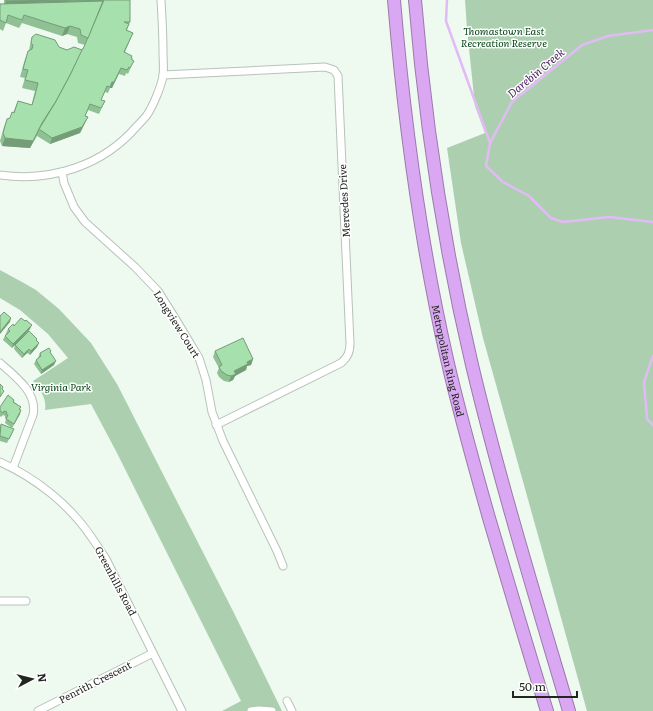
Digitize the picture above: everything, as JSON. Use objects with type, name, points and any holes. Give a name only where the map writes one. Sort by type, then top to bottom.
[{"type":"highway","name":"Metropolitan Ring Road","points":[[394,0],[408,132],[432,292],[468,444],[547,711]]},
{"type":"highway","points":[[415,0],[417,29],[432,150],[451,270],[498,469],[569,711]]},
{"type":"street","points":[[0,175],[29,177],[45,176],[62,172],[88,164],[129,136],[148,114],[157,94],[163,75],[161,0]]},
{"type":"street","name":"Mercedes Drive","points":[[163,75],[325,67],[334,70],[338,76],[350,350],[347,357],[341,363],[216,424]]},
{"type":"street","name":"Longview Court","points":[[62,172],[64,182],[74,207],[85,222],[154,286],[199,358],[206,380],[212,412],[222,441],[283,566]]},
{"type":"street","points":[[0,363],[27,389],[34,406],[33,415],[13,468]]},
{"type":"street","name":"Greenhills Road","points":[[0,462],[37,483],[61,502],[92,537],[106,559],[182,711]]},
{"type":"street","points":[[0,601],[26,601]]},
{"type":"street","name":"Penrith Crescent","points":[[38,711],[153,653]]},
{"type":"street","points":[[287,701],[292,711]]},
{"type":"street","points":[[251,711],[272,711]]},
{"type":"green space","name":"Thomastown East Recreation Reserve","points":[[465,0],[653,0],[653,711],[587,711],[483,338],[461,243],[447,148],[485,133],[475,106]]},
{"type":"green space","name":"Virginia Park","points":[[0,270],[36,290],[59,309],[91,343],[117,384],[233,611],[282,711],[222,711],[241,701],[91,404],[45,410],[44,398],[33,381],[68,358],[48,334],[20,310],[0,298]]},
{"type":"building","points":[[6,0],[69,0],[6,1]]},
{"type":"building","points":[[104,0],[130,0],[130,22],[124,22],[129,24],[126,30],[133,33],[124,52],[132,56],[131,58],[134,61],[127,70],[121,68],[114,82],[112,82],[110,87],[107,86],[101,100],[105,101],[101,108],[90,104],[85,116],[88,117],[82,127],[52,138],[39,129],[70,75]]},
{"type":"building","points":[[103,1],[88,38],[81,35],[80,29],[70,26],[65,28],[24,15],[22,20],[8,15],[6,23],[0,20],[0,4]]},
{"type":"building","points":[[36,34],[55,40],[59,47],[67,50],[74,47],[82,50],[56,101],[33,141],[5,138],[3,133],[7,119],[10,118],[12,112],[14,113],[18,101],[32,105],[35,95],[38,83],[25,80],[28,70],[23,69],[28,51],[32,49],[32,37]]},
{"type":"building","points":[[4,312],[11,318],[0,332],[0,316]]},
{"type":"building","points":[[21,318],[32,325],[13,344],[5,336],[10,331],[8,329],[13,324],[14,326]]},
{"type":"building","points":[[29,331],[39,343],[31,351],[29,349],[24,354],[15,345]]},
{"type":"building","points":[[243,338],[253,359],[247,362],[248,364],[234,371],[236,374],[231,376],[227,375],[221,371],[219,367],[222,365],[215,351]]},
{"type":"building","points":[[49,348],[56,361],[42,370],[36,360],[41,356],[40,353]]},
{"type":"building","points":[[0,384],[4,391],[0,397]]},
{"type":"building","points":[[8,395],[14,400],[13,402],[21,407],[14,424],[6,419],[8,415],[6,414],[7,412],[4,411],[3,413],[0,411],[0,407]]},
{"type":"building","points":[[1,424],[14,429],[9,439],[0,436]]},
{"type":"waterway","points":[[447,0],[446,21],[490,143]]},
{"type":"waterway","name":"Darebin Creek","points":[[653,30],[608,36],[582,45],[512,102],[490,143],[486,166],[503,182],[529,196],[551,218],[563,222],[609,217],[653,222]]},
{"type":"waterway","name":"Darebin Creek","points":[[653,356],[644,382],[647,419],[653,425]]}]
